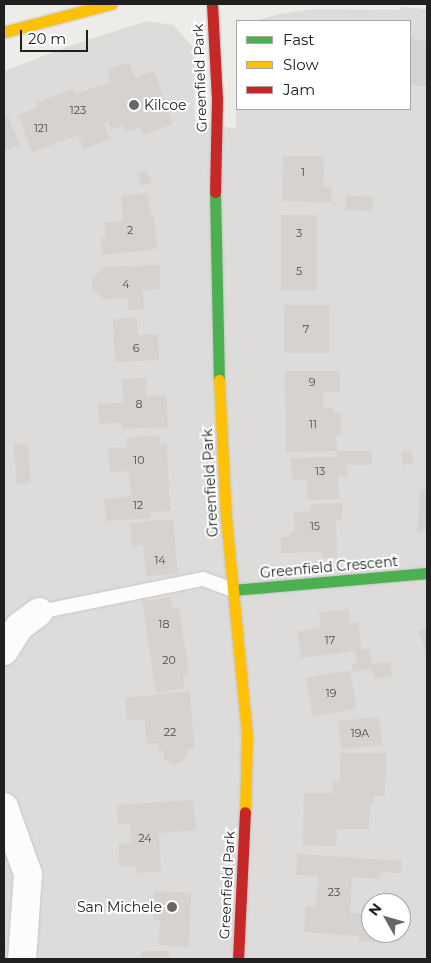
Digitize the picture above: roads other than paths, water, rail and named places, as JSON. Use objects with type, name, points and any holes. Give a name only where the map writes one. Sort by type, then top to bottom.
[{"type":"street","points":[[4,32],[111,4]]},
{"type":"street","name":"Greenfield Park","points":[[212,4],[216,48],[218,115],[214,206],[215,298],[226,517],[247,737],[245,827],[238,959]]},
{"type":"street","name":"Greenfield Crescent","points":[[233,590],[427,573]]},
{"type":"street","points":[[4,651],[19,627],[40,612]]},
{"type":"street","points":[[4,808],[28,874],[22,959]]},
{"type":"lane","points":[[40,612],[203,579],[233,590]]},
{"type":"place","name":"Kilcoe","points":[[134,105]]},
{"type":"place","name":"San Michele","points":[[172,907]]}]
